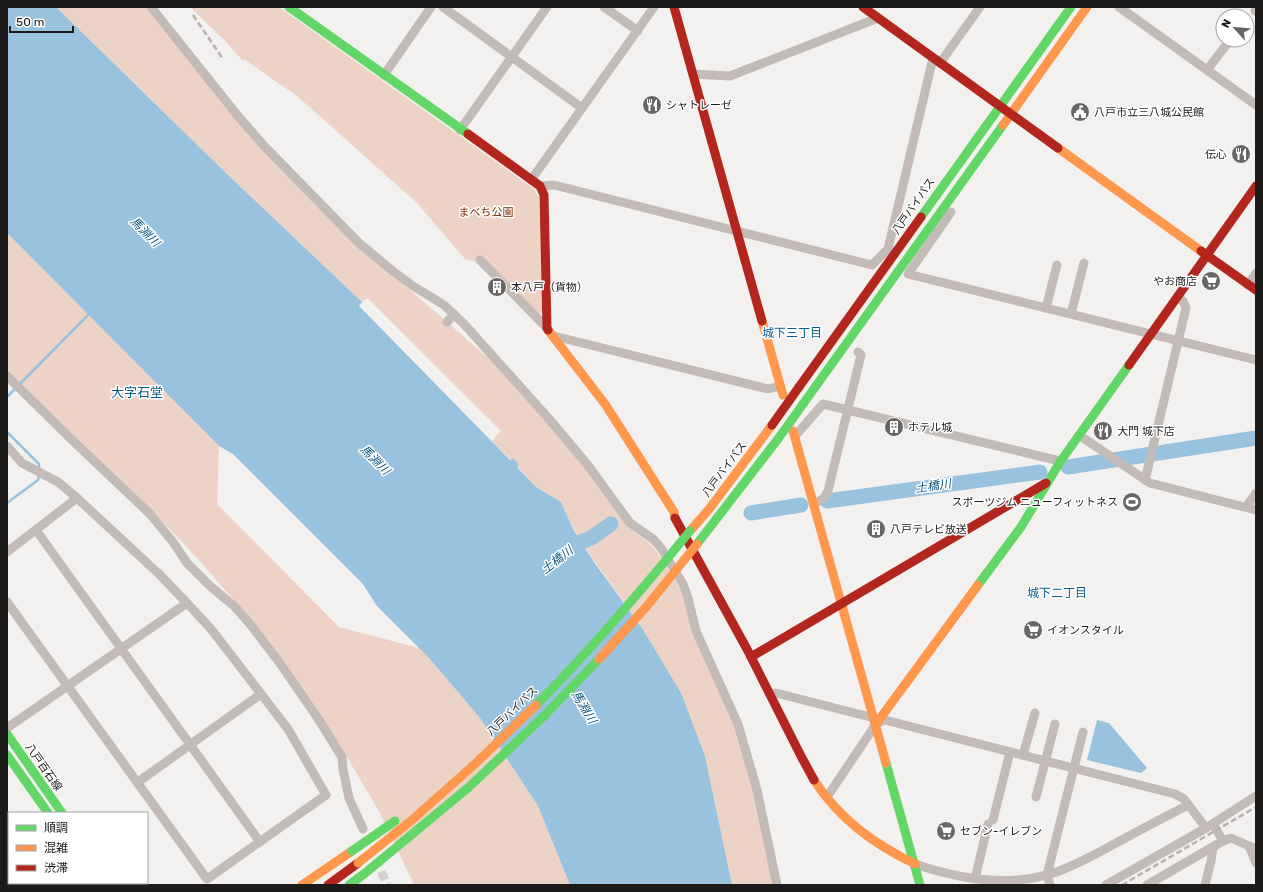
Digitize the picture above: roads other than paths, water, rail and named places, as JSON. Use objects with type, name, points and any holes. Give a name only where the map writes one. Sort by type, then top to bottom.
[{"type":"main road","points":[[289,7],[540,186],[544,195],[547,328],[605,404],[674,512],[676,520],[771,695],[804,763],[827,797],[842,815],[872,840],[894,854],[914,864]]},
{"type":"main road","points":[[674,7],[783,395]]},
{"type":"main road","points":[[863,7],[1256,290]]},
{"type":"main road","name":"八戸バイパス","points":[[328,885],[412,820],[475,764],[576,665],[635,599],[710,508],[772,425],[1071,7]]},
{"type":"main road","points":[[349,885],[469,787],[544,716],[647,606],[778,439],[962,182],[1012,115],[1087,7]]},
{"type":"main road","points":[[875,721],[1021,527],[1060,462],[1079,434],[1207,254],[1253,197],[1256,186]]},
{"type":"main road","points":[[794,434],[920,885]]},
{"type":"main road","points":[[751,658],[1048,482]]},
{"type":"main road","name":"八戸百石線","points":[[7,734],[61,812]]},
{"type":"main road","points":[[7,755],[47,812]]},
{"type":"main road","points":[[302,885],[475,764]]},
{"type":"main road","points":[[416,843],[469,787]]},
{"type":"street","points":[[150,7],[238,116],[295,179],[359,243],[413,286],[444,305],[454,314],[588,464],[630,523],[652,539],[661,548],[683,584],[696,631],[738,724],[757,790],[778,885]]},
{"type":"street","points":[[384,75],[431,7]]},
{"type":"street","points":[[443,7],[582,108]]},
{"type":"street","points":[[460,130],[547,7]]},
{"type":"street","points":[[604,7],[638,31]]},
{"type":"street","points":[[530,180],[654,7]]},
{"type":"street","points":[[540,186],[554,185],[872,266],[888,249],[937,60],[980,7]]},
{"type":"street","points":[[1119,7],[1256,105]]},
{"type":"street","points":[[693,74],[730,76],[878,18]]},
{"type":"street","points":[[1207,70],[1224,48]]},
{"type":"street","points":[[962,182],[966,191],[908,274],[1256,360]]},
{"type":"street","points":[[480,260],[547,328]]},
{"type":"street","points":[[1071,314],[1084,263]]},
{"type":"street","points":[[1046,308],[1057,265]]},
{"type":"street","points":[[1248,284],[1256,273]]},
{"type":"street","points":[[1145,480],[1186,308],[1186,304],[1177,297]]},
{"type":"street","points":[[447,322],[454,314]]},
{"type":"street","points":[[554,336],[768,389],[780,386]]},
{"type":"street","points":[[814,504],[824,498],[828,491],[861,354],[858,352]]},
{"type":"street","points":[[7,376],[150,514],[173,542],[186,563],[234,606],[250,624],[288,675],[342,757],[342,769],[349,798],[363,829]]},
{"type":"street","points":[[794,434],[822,404],[1060,462]]},
{"type":"street","points":[[1079,434],[1150,483],[1256,510]]},
{"type":"street","points":[[7,446],[22,463],[58,482],[77,498],[159,574],[211,629],[288,730],[326,795],[207,878],[7,602]]},
{"type":"street","points":[[1246,507],[1256,493]]},
{"type":"street","points":[[7,552],[77,498]]},
{"type":"street","points":[[36,530],[260,842]]},
{"type":"street","points":[[7,728],[120,648],[187,603]]},
{"type":"street","points":[[771,695],[776,693],[875,721],[885,720],[1175,794],[1184,799],[1223,841]]},
{"type":"street","points":[[138,782],[261,694]]},
{"type":"street","points":[[1023,755],[1035,713]]},
{"type":"street","points":[[827,797],[875,721]]},
{"type":"street","points":[[1036,798],[1055,724]]},
{"type":"street","points":[[1050,885],[1048,875],[1082,732]]},
{"type":"street","points":[[975,879],[1010,752]]},
{"type":"street","points":[[1106,885],[1209,826],[1256,796]]},
{"type":"street","points":[[914,864],[975,879],[1012,881],[1048,875],[1087,858],[1188,804]]},
{"type":"street","points":[[1148,885],[1223,841],[1232,838],[1253,848],[1256,864]]},
{"type":"street","points":[[1204,885],[1211,861],[1213,847]]},
{"type":"water","name":"馬淵川","points":[[7,7],[56,7],[227,174],[362,302],[359,306],[510,460],[513,458],[519,465],[517,467],[536,487],[561,502],[574,531],[594,562],[642,628],[681,693],[705,756],[732,885],[570,885],[538,806],[480,718],[429,658],[377,606],[362,583],[233,454],[219,446],[7,233]]},
{"type":"water","points":[[1097,720],[1109,723],[1147,768],[1141,773],[1087,760]]},
{"type":"waterway","points":[[7,397],[88,315]]},
{"type":"waterway","points":[[7,432],[39,464],[39,470]]},
{"type":"waterway","name":"土橋川","points":[[1068,467],[1256,438]]},
{"type":"waterway","name":"土橋川","points":[[827,501],[1040,472]]},
{"type":"waterway","points":[[7,503],[38,480],[39,475]]},
{"type":"waterway","name":"土橋川","points":[[751,513],[801,505]]},
{"type":"waterway","name":"土橋川","points":[[565,554],[581,542],[591,538],[611,524]]},
{"type":"tunnel","points":[[376,859],[387,885]]},
{"type":"railway","points":[[193,15],[223,59]]},
{"type":"railway","points":[[1122,885],[1256,807]]},
{"type":"place","name":"シャトレーゼ","points":[[652,105]]},
{"type":"place","name":"八戸市立三八城公民館","points":[[1080,112]]},
{"type":"place","name":"伝心","points":[[1241,154]]},
{"type":"place","name":"やお商店","points":[[1211,281]]},
{"type":"place","name":"本八戸（貨物）","points":[[497,287]]},
{"type":"place","name":"ホテル城","points":[[894,427]]},
{"type":"place","name":"大門 城下店","points":[[1103,431]]},
{"type":"place","name":"スポーツジム ニューフィットネス","points":[[1132,502]]},
{"type":"place","name":"八戸テレビ放送","points":[[876,529]]},
{"type":"place","name":"イオンスタイル","points":[[1033,630]]},
{"type":"place","name":"セブン-イレブン","points":[[946,831]]},
{"type":"district","name":"城下三丁目","points":[[792,333]]},
{"type":"district","name":"大字石堂","points":[[137,392]]},
{"type":"district","name":"城下二丁目","points":[[1057,593]]},
{"type":"park label","name":"まべち公園","points":[[486,212]]}]
